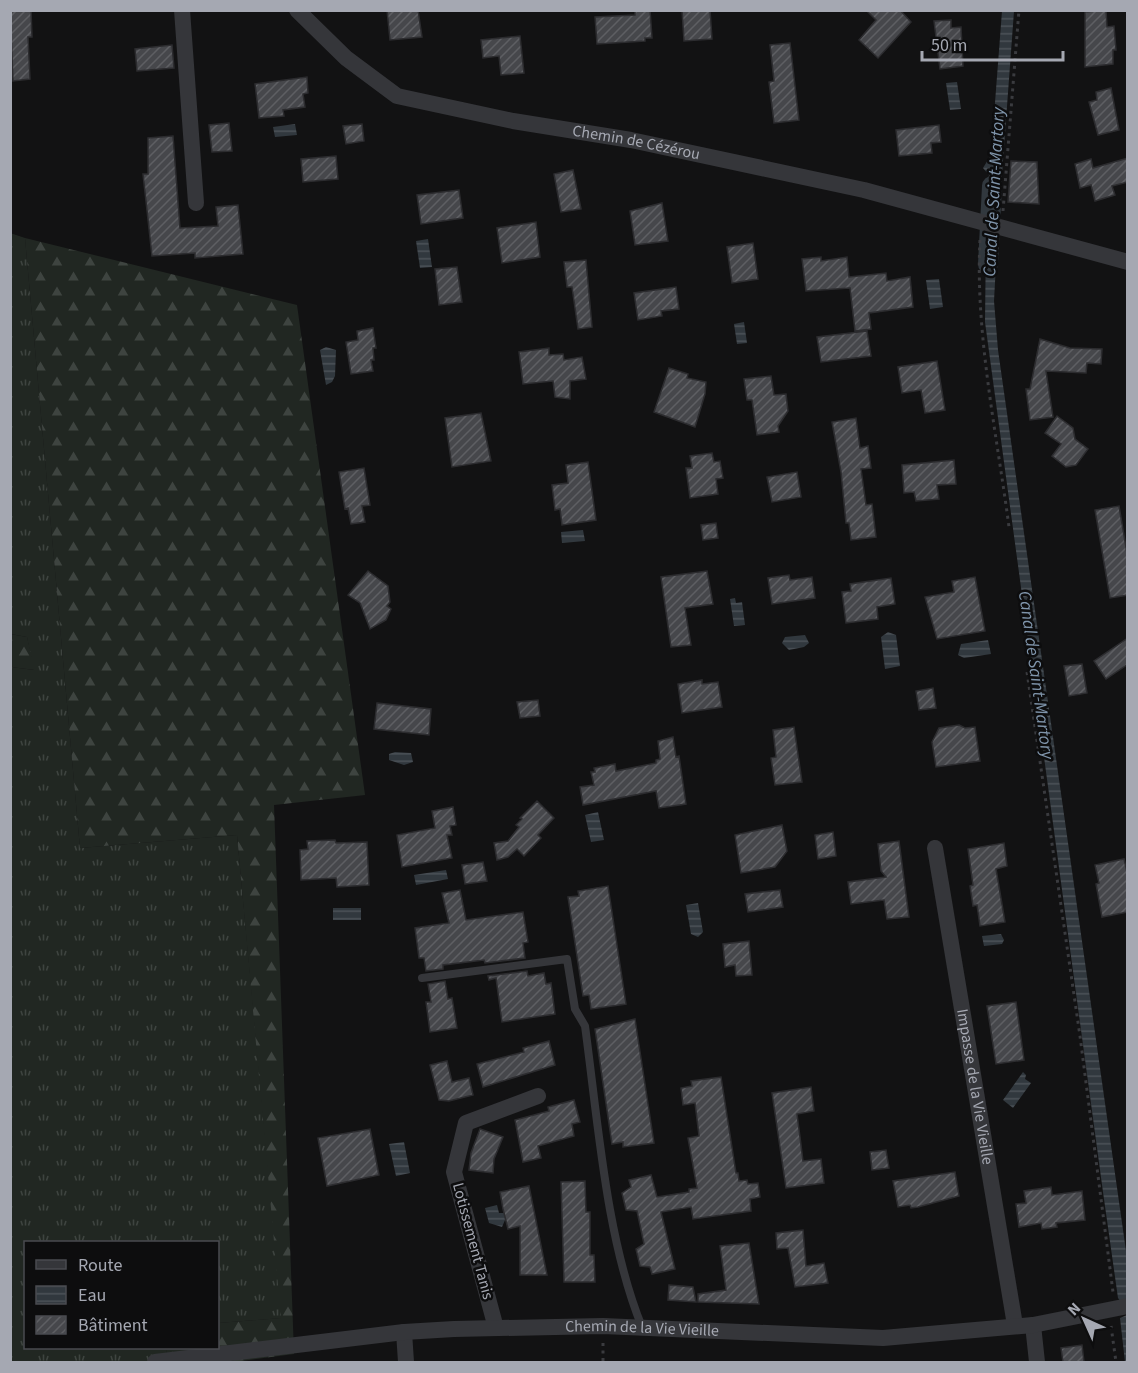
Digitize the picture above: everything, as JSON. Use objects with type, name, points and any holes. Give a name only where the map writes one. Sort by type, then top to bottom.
[{"type":"street","points":[[182,10],[196,203]]},
{"type":"street","name":"Chemin de Cézérou","points":[[297,10],[346,58],[397,96],[513,121],[631,140],[853,187],[1128,262]]},
{"type":"street","name":"Impasse de la Vie Vieille","points":[[935,848],[1015,1325]]},
{"type":"street","name":"Lotissement Tanis","points":[[496,1328],[454,1172],[466,1123],[538,1096]]},
{"type":"street","name":"Chemin de la Vie Vieille","points":[[155,1362],[404,1332],[496,1328],[643,1328],[883,1338],[1033,1325],[1119,1307]]},
{"type":"street","points":[[1033,1325],[1037,1362]]},
{"type":"street","points":[[404,1332],[406,1362]]},
{"type":"lane","points":[[422,978],[567,959],[575,1009],[585,1026],[604,1168],[628,1292],[643,1328]]},
{"type":"path","points":[[1002,228],[1019,10]]},
{"type":"path","points":[[982,222],[979,262],[985,338],[1009,527]]},
{"type":"path","points":[[1027,672],[1091,1120],[1113,1293],[1119,1307],[1116,1362]]},
{"type":"green space","points":[[10,233],[25,238],[80,848],[237,835],[282,1318],[219,1323],[219,1241],[24,1241],[24,1349],[166,1349],[167,1362],[11,1362],[11,667],[34,670],[27,637],[11,634]]},
{"type":"green space","points":[[25,238],[297,305],[365,795],[274,805],[294,1354],[234,1362],[167,1362],[166,1349],[219,1349],[219,1323],[281,1318],[237,835],[80,848]]},
{"type":"green space","points":[[10,634],[27,637],[35,670],[11,667]]},
{"type":"water","points":[[1002,11],[1014,11],[999,215],[985,211],[989,175],[983,168],[991,155]]},
{"type":"water","points":[[957,82],[961,109],[950,110],[946,83]]},
{"type":"water","points":[[295,124],[297,135],[275,137],[273,127]]},
{"type":"water","points":[[986,237],[994,240],[997,245],[994,301],[998,350],[1127,1258],[1127,1300],[1121,1302],[1118,1298],[1103,1192],[985,322]]},
{"type":"water","points":[[428,239],[432,267],[420,268],[416,241]]},
{"type":"water","points":[[939,279],[943,307],[930,309],[926,280]]},
{"type":"water","points":[[744,322],[747,343],[737,344],[734,324]]},
{"type":"water","points":[[326,347],[336,350],[335,376],[332,382],[326,385],[320,350]]},
{"type":"water","points":[[583,530],[585,541],[562,543],[561,532]]},
{"type":"water","points":[[735,598],[736,603],[742,602],[745,625],[734,626],[730,599]]},
{"type":"water","points":[[888,632],[896,635],[900,666],[885,669],[881,637]]},
{"type":"water","points":[[805,635],[809,643],[804,647],[789,650],[782,643],[785,637]]},
{"type":"water","points":[[988,640],[991,654],[964,658],[958,655],[961,644]]},
{"type":"water","points":[[411,753],[413,762],[404,765],[389,760],[389,754]]},
{"type":"water","points":[[598,812],[604,840],[591,842],[585,815]]},
{"type":"water","points":[[446,870],[448,879],[416,885],[414,875]]},
{"type":"water","points":[[698,903],[703,932],[698,937],[691,934],[686,905]]},
{"type":"water","points":[[333,908],[361,908],[361,920],[333,920]]},
{"type":"water","points":[[1001,934],[1004,940],[1002,944],[984,946],[982,936]]},
{"type":"water","points":[[1023,1072],[1026,1075],[1025,1079],[1031,1083],[1013,1108],[1003,1100]]},
{"type":"water","points":[[404,1142],[410,1173],[396,1176],[389,1144]]},
{"type":"water","points":[[497,1205],[499,1213],[508,1213],[502,1227],[489,1223],[485,1208]]},
{"type":"water","points":[[1127,1315],[1127,1362],[1125,1362],[1120,1318]]},
{"type":"building","points":[[10,10],[31,10],[32,37],[28,37],[30,79],[13,81]]},
{"type":"building","points":[[387,10],[418,10],[422,37],[390,40]]},
{"type":"building","points":[[635,10],[650,10],[652,38],[645,38],[645,41],[597,44],[595,17],[635,15]]},
{"type":"building","points":[[682,10],[710,10],[712,39],[684,41]]},
{"type":"building","points":[[866,10],[900,10],[911,22],[878,58],[859,40],[876,20]]},
{"type":"building","points":[[1106,10],[1107,27],[1114,26],[1116,50],[1113,50],[1113,64],[1085,67],[1085,12]]},
{"type":"building","points":[[951,20],[951,28],[961,27],[963,66],[940,69],[934,21]]},
{"type":"building","points":[[520,36],[524,73],[501,75],[499,56],[483,58],[481,40]]},
{"type":"building","points":[[790,43],[799,120],[774,123],[769,82],[774,81],[770,45]]},
{"type":"building","points":[[172,45],[174,68],[137,71],[135,49]]},
{"type":"building","points":[[307,77],[308,93],[303,94],[305,107],[283,110],[284,116],[259,118],[255,84]]},
{"type":"building","points":[[1111,88],[1119,130],[1098,135],[1089,102],[1097,100],[1096,92]]},
{"type":"building","points":[[229,123],[232,151],[212,152],[209,125]]},
{"type":"building","points":[[362,124],[364,141],[346,144],[343,126]]},
{"type":"building","points":[[939,125],[941,142],[931,143],[932,153],[899,156],[896,130]]},
{"type":"building","points":[[173,136],[180,228],[218,226],[216,207],[238,205],[243,254],[195,258],[195,253],[152,256],[143,174],[148,174],[148,138]]},
{"type":"building","points":[[336,156],[338,179],[303,182],[301,159]]},
{"type":"building","points":[[1128,158],[1128,182],[1112,186],[1115,195],[1095,201],[1091,185],[1080,188],[1075,164],[1091,159],[1093,168]]},
{"type":"building","points":[[1011,161],[1037,162],[1039,204],[1008,202]]},
{"type":"building","points":[[573,170],[581,209],[561,212],[554,174]]},
{"type":"building","points":[[459,190],[463,218],[421,224],[417,195]]},
{"type":"building","points":[[662,203],[668,241],[635,245],[630,211]]},
{"type":"building","points":[[536,222],[540,257],[502,263],[497,228]]},
{"type":"building","points":[[753,243],[758,279],[732,283],[727,247]]},
{"type":"building","points":[[821,257],[821,261],[847,257],[849,277],[886,273],[887,281],[910,277],[913,307],[869,313],[871,329],[855,331],[850,288],[806,291],[802,259]]},
{"type":"building","points":[[586,260],[592,327],[578,329],[572,287],[567,287],[564,262]]},
{"type":"building","points":[[457,267],[462,302],[439,305],[435,269]]},
{"type":"building","points":[[676,287],[679,309],[661,311],[662,316],[638,320],[634,293]]},
{"type":"building","points":[[373,328],[376,348],[373,348],[374,360],[371,360],[373,371],[351,374],[346,342],[358,340],[357,331]]},
{"type":"building","points":[[867,331],[871,356],[821,362],[817,337]]},
{"type":"building","points":[[1040,339],[1070,348],[1102,349],[1101,364],[1087,363],[1086,373],[1046,371],[1053,417],[1030,420],[1026,389],[1030,389]]},
{"type":"building","points":[[549,348],[549,355],[563,354],[564,360],[582,357],[586,379],[570,381],[570,399],[555,397],[553,381],[523,384],[519,352]]},
{"type":"building","points":[[937,361],[945,410],[925,413],[921,390],[902,393],[898,367]]},
{"type":"building","points":[[669,368],[688,374],[687,378],[706,382],[705,394],[695,427],[654,412]]},
{"type":"building","points":[[771,376],[774,395],[786,394],[788,411],[778,426],[779,432],[757,435],[752,400],[747,400],[744,379]]},
{"type":"building","points":[[481,413],[491,461],[452,467],[445,418]]},
{"type":"building","points":[[1057,416],[1073,428],[1075,439],[1088,449],[1076,465],[1066,467],[1052,456],[1061,444],[1045,433]]},
{"type":"building","points":[[856,418],[860,448],[868,446],[871,468],[861,469],[866,505],[872,504],[876,537],[851,540],[849,523],[846,523],[841,472],[832,422]]},
{"type":"building","points":[[712,453],[714,462],[720,461],[723,478],[716,479],[718,494],[690,498],[686,468],[692,468],[690,456]]},
{"type":"building","points":[[954,460],[956,484],[937,485],[939,499],[916,501],[914,492],[904,493],[902,465]]},
{"type":"building","points":[[588,462],[596,520],[562,525],[560,509],[555,510],[552,485],[568,483],[566,465]]},
{"type":"building","points":[[364,468],[370,505],[362,506],[365,522],[351,524],[348,508],[345,509],[339,472]]},
{"type":"building","points":[[797,472],[801,497],[772,502],[767,477]]},
{"type":"building","points":[[1119,506],[1128,559],[1128,595],[1110,598],[1095,510]]},
{"type":"building","points":[[716,523],[718,538],[703,540],[701,525]]},
{"type":"building","points":[[368,571],[388,586],[390,602],[387,606],[391,609],[386,620],[370,629],[360,603],[348,595]]},
{"type":"building","points":[[707,571],[713,604],[685,608],[691,645],[671,647],[661,577]]},
{"type":"building","points":[[789,575],[790,580],[812,577],[815,598],[772,604],[768,578]]},
{"type":"building","points":[[975,577],[985,631],[937,639],[925,597],[954,592],[952,581]]},
{"type":"building","points":[[891,578],[895,604],[877,607],[878,619],[846,623],[842,592],[851,591],[850,584]]},
{"type":"building","points":[[1128,638],[1128,664],[1106,679],[1094,661]]},
{"type":"building","points":[[1082,664],[1087,693],[1069,696],[1064,666]]},
{"type":"building","points":[[702,680],[702,684],[718,682],[722,707],[682,713],[678,684]]},
{"type":"building","points":[[933,688],[936,708],[919,710],[916,691]]},
{"type":"building","points":[[538,700],[540,716],[520,718],[517,702]]},
{"type":"building","points":[[377,703],[431,709],[429,735],[374,729]]},
{"type":"building","points":[[959,725],[965,728],[975,727],[980,761],[936,767],[932,742],[939,728]]},
{"type":"building","points":[[794,727],[802,782],[775,785],[771,758],[776,757],[773,730]]},
{"type":"building","points":[[673,737],[676,757],[679,756],[686,804],[659,808],[656,791],[583,805],[580,787],[594,785],[591,772],[595,772],[594,768],[615,764],[616,771],[656,763],[656,760],[660,759],[658,741]]},
{"type":"building","points":[[537,801],[554,818],[538,835],[541,838],[524,856],[517,849],[508,857],[497,860],[494,843],[508,841],[519,827],[516,825],[522,819],[520,818]]},
{"type":"building","points":[[453,807],[456,825],[450,826],[452,835],[447,835],[452,858],[402,867],[397,835],[435,828],[432,811]]},
{"type":"building","points":[[782,825],[787,851],[775,867],[741,873],[735,835]]},
{"type":"building","points":[[833,832],[836,856],[818,859],[815,835]]},
{"type":"building","points":[[335,840],[336,843],[367,842],[369,885],[337,887],[336,878],[301,880],[300,850],[308,849],[307,841]]},
{"type":"building","points":[[899,841],[909,917],[887,919],[884,900],[851,904],[848,882],[886,877],[881,871],[878,844]]},
{"type":"building","points":[[1004,843],[1007,866],[996,869],[1005,922],[980,926],[977,905],[973,906],[970,886],[973,885],[968,849]]},
{"type":"building","points":[[1124,859],[1128,876],[1128,912],[1102,917],[1095,865]]},
{"type":"building","points":[[483,862],[487,881],[465,884],[462,865]]},
{"type":"building","points":[[608,886],[626,1004],[591,1009],[589,995],[583,996],[568,897],[579,896],[578,891]]},
{"type":"building","points":[[460,890],[466,920],[523,912],[528,942],[523,943],[525,958],[443,965],[443,969],[426,971],[424,958],[419,958],[415,928],[449,923],[442,893]]},
{"type":"building","points":[[780,890],[783,907],[748,912],[745,894]]},
{"type":"building","points":[[749,941],[752,975],[736,976],[735,965],[725,967],[723,944]]},
{"type":"building","points":[[527,971],[528,976],[544,973],[546,984],[551,983],[555,1014],[502,1022],[496,978],[489,980],[488,976]]},
{"type":"building","points":[[445,981],[448,999],[452,998],[457,1028],[430,1032],[426,1002],[431,1002],[428,984]]},
{"type":"building","points":[[1016,1002],[1024,1060],[996,1064],[987,1006]]},
{"type":"building","points":[[635,1019],[654,1143],[623,1147],[623,1142],[612,1144],[595,1029]]},
{"type":"building","points":[[549,1041],[555,1065],[483,1087],[477,1064],[524,1052],[523,1048]]},
{"type":"building","points":[[447,1061],[452,1082],[469,1078],[473,1095],[449,1101],[439,1100],[430,1065]]},
{"type":"building","points":[[721,1077],[736,1173],[738,1173],[739,1181],[747,1180],[748,1184],[758,1183],[760,1197],[750,1199],[751,1211],[693,1219],[691,1207],[661,1212],[675,1269],[652,1274],[650,1267],[640,1266],[636,1249],[644,1244],[637,1211],[626,1210],[622,1193],[631,1187],[629,1180],[651,1175],[657,1197],[689,1192],[689,1189],[697,1188],[688,1138],[699,1136],[695,1103],[683,1105],[681,1088],[692,1086],[691,1081]]},
{"type":"building","points":[[811,1087],[814,1111],[797,1114],[803,1161],[821,1159],[824,1183],[786,1188],[772,1093]]},
{"type":"building","points":[[574,1100],[580,1122],[572,1124],[574,1136],[538,1146],[541,1158],[523,1162],[515,1120],[549,1111],[548,1107]]},
{"type":"building","points":[[370,1129],[379,1175],[327,1186],[318,1138]]},
{"type":"building","points":[[480,1129],[503,1137],[494,1159],[493,1173],[469,1170],[471,1153]]},
{"type":"building","points":[[886,1150],[889,1168],[872,1170],[870,1152]]},
{"type":"building","points":[[955,1172],[959,1196],[918,1207],[911,1208],[910,1205],[898,1207],[893,1181]]},
{"type":"building","points":[[585,1181],[586,1212],[590,1212],[590,1255],[594,1255],[595,1282],[564,1282],[561,1182]]},
{"type":"building","points":[[529,1186],[547,1275],[520,1275],[520,1226],[508,1229],[503,1209],[500,1192]]},
{"type":"building","points":[[1051,1187],[1052,1195],[1082,1191],[1085,1220],[1056,1223],[1057,1227],[1042,1229],[1041,1223],[1019,1227],[1016,1204],[1026,1203],[1024,1191]]},
{"type":"building","points":[[803,1230],[806,1266],[824,1263],[828,1283],[795,1287],[788,1248],[777,1249],[776,1233]]},
{"type":"building","points":[[749,1243],[759,1304],[698,1302],[698,1294],[726,1290],[720,1246]]},
{"type":"building","points":[[669,1285],[693,1287],[696,1302],[668,1300]]},
{"type":"building","points":[[1082,1345],[1084,1362],[1063,1362],[1061,1348]]},
{"type":"waterway","name":"Canal de Saint-Martory","points":[[988,264],[992,186]]}]
